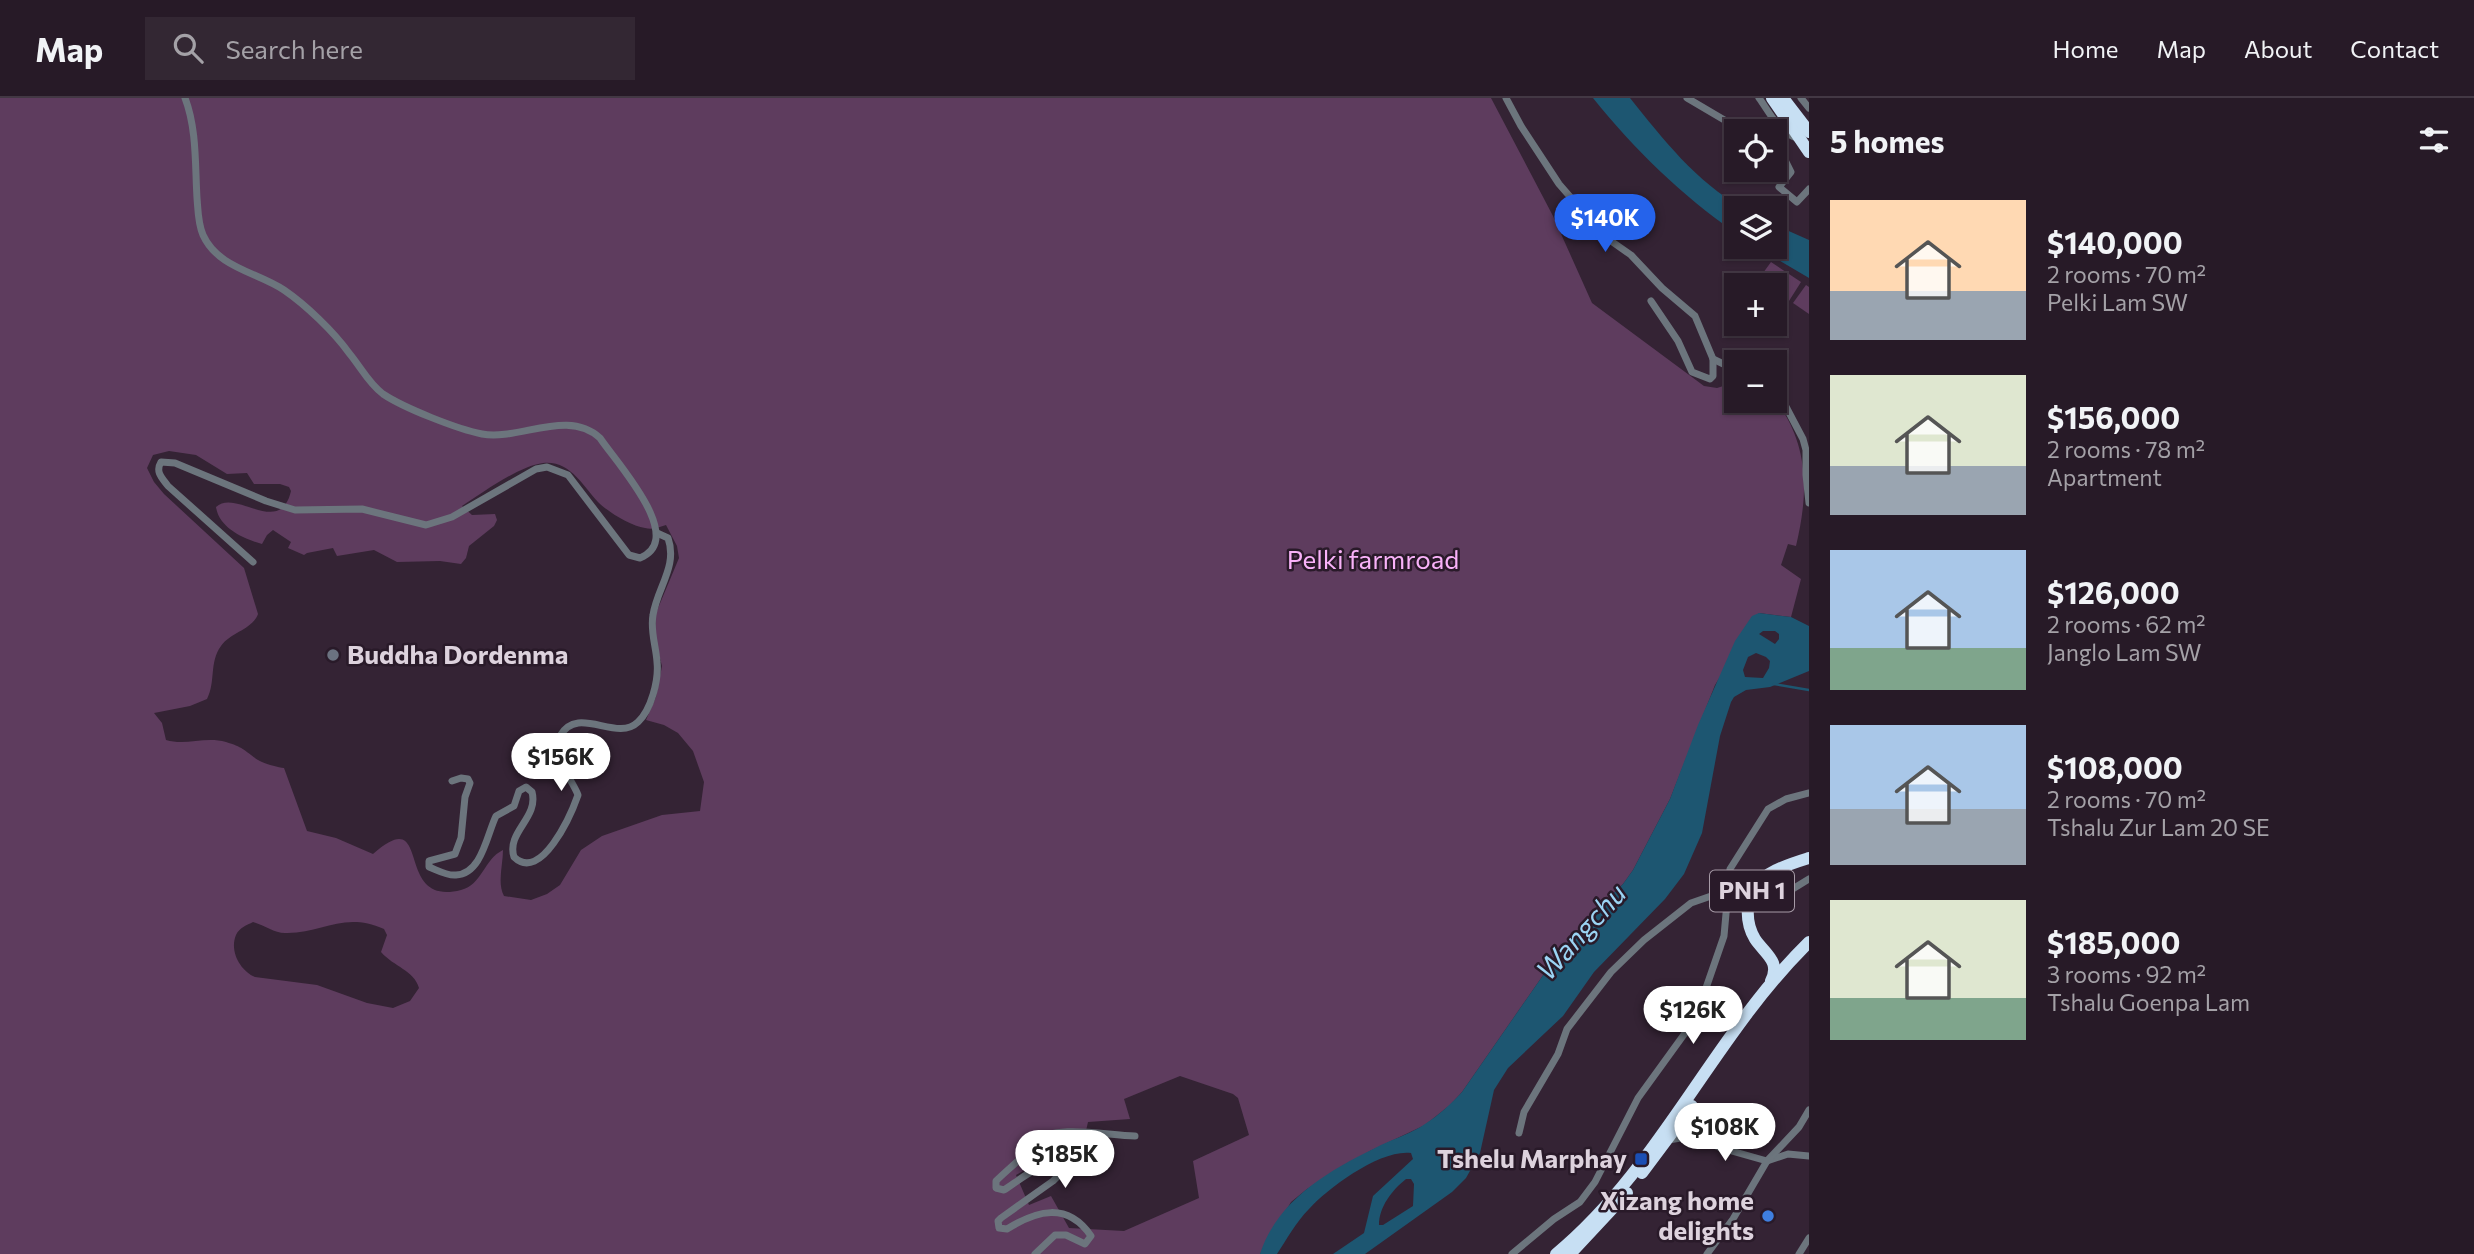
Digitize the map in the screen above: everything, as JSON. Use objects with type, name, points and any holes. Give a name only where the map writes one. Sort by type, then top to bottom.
[{"type":"highway","points":[[1772,98],[1805,136]]},
{"type":"highway","points":[[1783,98],[1805,136],[1809,152]]},
{"type":"highway","name":"PNH 1","points":[[1767,952],[1756,940],[1748,921],[1752,891],[1759,882],[1777,869],[1809,858]]},
{"type":"highway","points":[[1767,952],[1785,955],[1809,941]]},
{"type":"highway","points":[[1556,1254],[1621,1188],[1761,996],[1809,941]]},
{"type":"highway","points":[[1761,996],[1775,972],[1774,962],[1767,952]]},
{"type":"highway","points":[[1570,1254],[1626,1194],[1692,1107],[1759,1011],[1809,953]]},
{"type":"street","points":[[185,98],[192,125],[198,218],[202,234],[214,251],[232,265],[284,290],[322,322],[382,393],[409,406],[483,434],[506,434],[566,425],[592,431],[600,438],[645,501],[657,533],[655,544],[649,553],[640,558],[629,555],[568,475],[547,467],[536,469],[452,517],[426,525],[362,509],[295,510],[266,501],[175,463],[161,462],[158,466],[159,473],[168,486],[253,562]]},
{"type":"street","points":[[1506,98],[1559,184],[1611,241],[1631,255],[1661,288],[1695,316],[1713,359],[1713,376],[1710,379],[1699,377],[1692,372],[1678,341],[1651,301]]},
{"type":"street","points":[[1688,98],[1724,120]]},
{"type":"street","points":[[1759,98],[1774,119]]},
{"type":"street","points":[[1801,98],[1809,108]]},
{"type":"street","points":[[1787,135],[1805,136]]},
{"type":"street","points":[[1783,182],[1779,187],[1797,202],[1809,189]]},
{"type":"street","points":[[1713,359],[1724,364]]},
{"type":"street","points":[[1787,409],[1806,450],[1805,475],[1809,503]]},
{"type":"street","points":[[452,781],[461,778],[468,779],[470,783],[465,797],[464,823],[457,851],[449,857],[429,861],[429,867],[453,876],[470,870],[484,848],[496,816],[514,806],[519,791],[526,787],[532,792],[534,804],[513,841],[514,857],[523,863],[541,859],[578,795],[558,755],[557,745],[561,734],[569,726],[580,723],[595,723],[617,729],[628,728],[639,722],[648,707],[658,669],[653,639],[653,616],[672,554],[668,538],[657,533]]},
{"type":"street","points":[[1512,1254],[1554,1219],[1580,1202],[1595,1182],[1638,1098],[1688,1029],[1706,988],[1724,936],[1730,869],[1768,809],[1786,799],[1809,793]]},
{"type":"street","points":[[1791,890],[1809,878]]},
{"type":"street","points":[[1519,1133],[1524,1112],[1558,1054],[1567,1029],[1611,972],[1644,940],[1691,902],[1727,895]]},
{"type":"street","points":[[1692,1107],[1694,1136]]},
{"type":"street","points":[[1707,1254],[1733,1219],[1767,1161],[1792,1135],[1809,1110]]},
{"type":"street","points":[[1035,1254],[1055,1236],[1066,1235],[1086,1244],[1091,1236],[1061,1213],[1034,1214],[1006,1229],[999,1228],[998,1222],[1001,1218],[1054,1181],[1062,1172],[1051,1166],[1029,1172],[1004,1190],[996,1188],[996,1181],[1035,1140],[1044,1136],[1075,1131],[1093,1131],[1107,1136],[1135,1136]]},
{"type":"street","points":[[1667,1140],[1694,1136],[1721,1148],[1767,1161],[1788,1154],[1809,1156]]},
{"type":"street","points":[[1799,1254],[1809,1238]]},
{"type":"green space","name":"Pelki farmroad","points":[[0,98],[1491,98],[1553,216],[1592,303],[1704,386],[1717,388],[1724,386],[1724,413],[1784,413],[1786,416],[1800,451],[1804,487],[1796,546],[1788,544],[1781,565],[1801,579],[1791,617],[1759,613],[1715,685],[1670,799],[1633,870],[1555,958],[1462,1092],[1425,1125],[1370,1151],[1307,1189],[1291,1202],[1260,1254],[0,1254]],"holes":[[[169,451],[196,455],[227,474],[247,473],[254,484],[280,484],[289,487],[291,491],[285,504],[277,511],[257,510],[235,503],[216,507],[222,521],[240,536],[262,544],[273,530],[291,542],[288,548],[304,555],[333,548],[337,556],[374,550],[397,562],[440,561],[461,564],[466,558],[469,546],[494,526],[497,520],[495,514],[472,515],[462,506],[512,474],[543,463],[552,463],[568,470],[602,506],[627,522],[648,529],[666,525],[677,546],[679,558],[656,613],[655,639],[662,666],[656,697],[646,720],[664,725],[678,733],[693,751],[704,782],[700,811],[662,815],[602,836],[581,850],[560,885],[531,900],[504,896],[501,880],[503,850],[491,859],[479,878],[468,887],[440,891],[427,885],[403,840],[391,841],[373,854],[336,838],[307,831],[284,768],[261,761],[240,748],[218,740],[166,740],[162,723],[154,713],[190,706],[207,699],[217,652],[225,641],[251,624],[258,614],[244,568],[164,494],[147,468],[153,455]],[[253,922],[285,933],[356,922],[384,929],[387,935],[381,952],[413,977],[419,988],[410,1001],[393,1008],[367,1003],[317,985],[255,977],[241,966],[234,948],[237,933]],[[1180,1076],[1238,1098],[1249,1135],[1193,1161],[1199,1198],[1124,1231],[1069,1228],[1051,1196],[1029,1205],[1016,1175],[1044,1159],[1080,1157],[1088,1122],[1130,1119],[1124,1099]]]},
{"type":"green space","points":[[1771,262],[1801,282],[1789,301],[1787,273],[1763,273]]},
{"type":"green space","points":[[1806,285],[1809,287],[1809,314],[1793,303]]},
{"type":"water","points":[[1593,98],[1630,98],[1695,173],[1725,196],[1724,224],[1660,171],[1625,136]]},
{"type":"water","points":[[1787,230],[1809,240],[1809,278],[1777,259],[1787,259]]},
{"type":"water","name":"Wangchu","points":[[1759,613],[1791,617],[1809,626],[1809,671],[1770,687],[1746,690],[1734,697],[1720,736],[1702,833],[1684,874],[1665,899],[1594,972],[1563,1016],[1508,1068],[1494,1090],[1480,1153],[1466,1178],[1452,1192],[1365,1254],[1333,1254],[1364,1233],[1373,1196],[1413,1159],[1411,1153],[1385,1157],[1356,1171],[1318,1200],[1300,1219],[1277,1254],[1260,1254],[1268,1234],[1280,1217],[1293,1201],[1309,1188],[1344,1164],[1420,1127],[1462,1092],[1555,958],[1588,918],[1623,884],[1670,799],[1698,725],[1735,641],[1752,616]],"holes":[[[1763,631],[1775,631],[1779,634],[1775,644],[1759,634]],[[1756,653],[1770,661],[1763,678],[1745,677],[1743,670],[1748,657]],[[1411,1179],[1414,1184],[1413,1206],[1379,1225],[1384,1205],[1401,1183]]]},
{"type":"waterway","points":[[1774,684],[1809,690]]},
{"type":"place","name":"Buddha Dordenma","points":[[333,655]]},
{"type":"place","name":"Tshelu Marphay","points":[[1641,1159]]},
{"type":"place","name":"Xizang home delights","points":[[1768,1216]]}]
